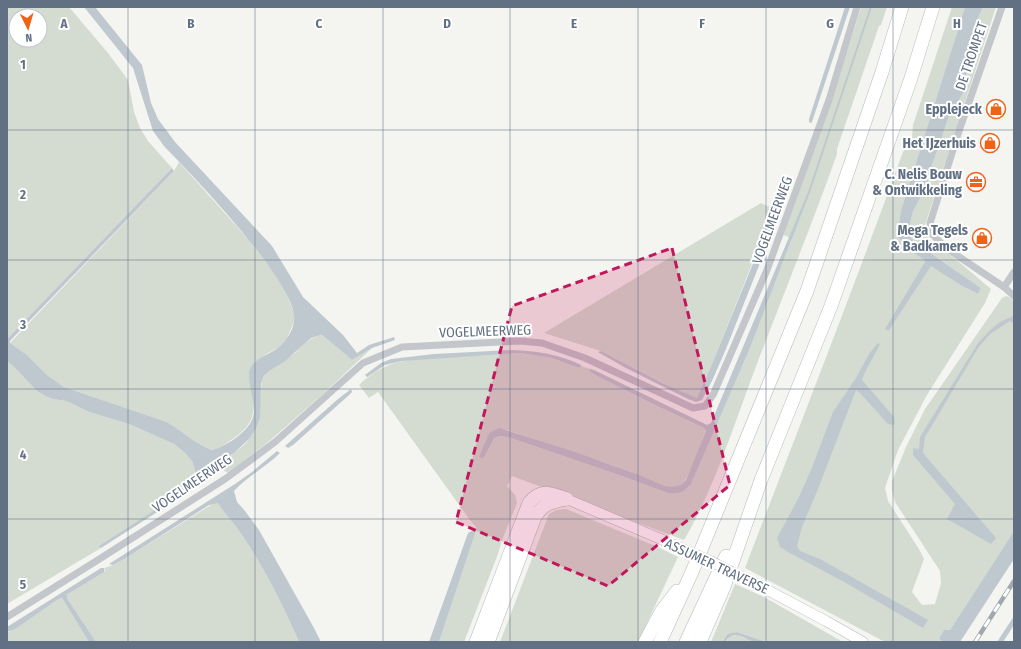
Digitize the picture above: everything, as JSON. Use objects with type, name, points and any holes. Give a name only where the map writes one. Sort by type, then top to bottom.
[{"type":"highway","points":[[660,642],[692,572],[807,291],[882,72],[902,7]]},
{"type":"highway","points":[[700,642],[724,587],[761,480],[831,306],[911,78],[933,7]]},
{"type":"highway","points":[[686,642],[761,480]]},
{"type":"highway","points":[[476,642],[528,503],[534,497],[544,493],[550,493],[567,499]]},
{"type":"highway","points":[[488,642],[535,517],[540,509],[545,505],[554,501],[567,499]]},
{"type":"highway","points":[[645,642],[661,612],[692,572]]},
{"type":"main road","name":"ASSUMER TRAVERSE","points":[[567,499],[663,540],[758,584],[863,642]]},
{"type":"street","name":"VOGELMEERWEG","points":[[7,616],[225,479],[274,442],[363,364],[402,348],[520,341],[542,343],[585,358],[693,408],[705,406],[713,395],[767,270],[829,100],[857,7]]},
{"type":"street","name":"DE TROMPET","points":[[1002,7],[958,135],[930,223],[932,234],[946,248],[1004,287],[1014,296]]},
{"type":"street","points":[[1004,287],[1014,272]]},
{"type":"highlighted area","points":[[672,248],[730,485],[608,586],[456,522],[512,306]]},
{"type":"shaded area","points":[[7,7],[69,7],[108,53],[128,80],[134,112],[140,128],[148,141],[172,168],[7,339]]},
{"type":"shaded area","points":[[84,7],[95,7],[142,65],[151,103],[158,119],[175,142],[272,246],[303,297],[343,335],[357,353],[369,345],[394,337],[395,340],[372,348],[352,360],[322,335],[311,338],[285,361],[264,376],[261,384],[260,418],[256,428],[249,439],[235,452],[223,460],[223,470],[101,548],[99,546],[195,484],[198,480],[192,461],[174,444],[129,424],[89,412],[66,401],[53,399],[37,391],[7,361],[7,339],[172,168],[174,171],[10,341],[10,343],[27,355],[47,375],[64,387],[167,422],[195,441],[212,450],[232,441],[250,424],[254,411],[249,380],[252,365],[275,350],[284,342],[291,332],[294,321],[291,305],[280,283],[263,258],[219,204],[164,146],[153,131],[133,68]]},
{"type":"shaded area","points":[[845,7],[850,7],[811,123],[809,122],[809,119]]},
{"type":"shaded area","points":[[861,7],[887,7],[881,25],[879,26],[837,149],[837,154],[723,456],[705,499],[684,540],[512,476],[507,486],[515,495],[517,503],[464,642],[439,642],[477,528],[378,392],[369,398],[359,385],[386,366],[417,359],[521,353],[552,358],[579,368],[581,366],[590,369],[589,371],[595,375],[706,430],[691,468],[681,485],[675,487],[665,486],[615,466],[507,430],[489,433],[480,457],[494,438],[501,436],[508,437],[668,493],[687,489],[691,484],[752,340],[792,239],[782,234],[832,101]]},
{"type":"shaded area","points":[[870,7],[872,7],[810,192],[749,350],[689,487],[681,492],[668,493],[508,437],[501,436],[494,438],[483,458],[479,457],[489,433],[499,428],[575,452],[665,486],[672,487],[681,485],[686,480],[706,431],[704,428],[589,371],[590,369],[594,370],[707,425],[711,423],[808,192]]},
{"type":"shaded area","points":[[952,7],[965,7],[901,210],[897,236],[908,249],[924,260],[924,265],[929,267],[933,266],[962,286],[978,294],[981,288],[913,241],[908,233],[913,210],[927,185],[928,172],[948,119],[963,93],[975,25],[983,7],[996,7],[925,225],[927,235],[931,241],[991,289],[985,303],[927,395],[898,450],[885,488],[888,501],[924,559],[912,592],[922,605],[935,604],[941,583],[940,571],[895,502],[892,491],[892,481],[906,447],[925,409],[1002,298],[1006,296],[1009,297],[1014,301],[1014,315],[1008,319],[1014,325],[1014,531],[950,630],[944,630],[939,638],[942,642],[885,642],[745,568],[845,309],[903,152],[912,138],[913,125]]},
{"type":"shaded area","points":[[965,7],[983,7],[975,25],[963,93],[948,119],[929,172],[927,185],[913,211],[908,233],[913,241],[981,288],[978,294],[962,286],[931,266],[889,330],[887,330],[885,329],[925,262],[908,249],[897,236],[901,210]]},
{"type":"shaded area","points":[[179,162],[248,239],[273,271],[283,285],[294,313],[294,321],[287,339],[278,348],[266,354],[249,373],[254,409],[249,424],[234,438],[221,447],[212,450],[195,441],[167,422],[64,387],[47,375],[27,355],[10,343],[174,171]]},
{"type":"shaded area","points":[[761,203],[778,211],[767,240],[765,239],[758,249],[697,398],[662,383],[601,351],[544,333]]},
{"type":"shaded area","points":[[763,239],[767,240],[760,263],[726,349],[702,400],[696,402],[688,399],[626,368],[598,352],[601,351],[662,383],[697,398]]},
{"type":"shaded area","points":[[1014,315],[1014,325],[1010,321],[990,334],[978,348],[925,437],[923,453],[996,538],[991,544],[947,519],[955,504],[913,455],[913,448],[919,449],[920,437],[978,343],[995,326]]},
{"type":"shaded area","points":[[322,335],[352,360],[372,348],[323,394],[267,443],[228,473],[223,470],[223,460],[237,451],[249,439],[259,404],[262,383],[266,374],[295,353],[311,339]]},
{"type":"shaded area","points":[[878,343],[880,344],[862,380],[894,417],[895,425],[888,424],[856,390],[802,527],[797,546],[800,551],[820,559],[928,620],[923,628],[846,583],[788,552],[780,547],[777,538],[799,497],[811,470],[833,412],[856,378],[869,354]]},
{"type":"shaded area","points":[[512,350],[539,352],[573,361],[581,366],[579,368],[552,358],[521,353],[402,361],[385,365],[367,377],[365,375],[381,363],[391,359],[434,354]]},
{"type":"shaded area","points":[[7,361],[37,391],[53,399],[66,401],[89,412],[129,424],[174,444],[192,461],[198,480],[195,484],[100,546],[101,548],[7,604]]},
{"type":"shaded area","points":[[351,389],[352,392],[348,396],[293,445],[288,448],[285,446],[338,399]]},
{"type":"shaded area","points":[[277,451],[280,453],[234,491],[237,502],[259,530],[321,642],[299,642],[266,574],[239,531],[218,503],[209,505],[126,558],[113,565],[109,564],[235,484]]},
{"type":"shaded area","points":[[214,503],[218,503],[239,531],[266,574],[299,642],[96,642],[67,598],[67,593],[105,571],[104,568],[126,558]]},
{"type":"shaded area","points":[[566,509],[678,557],[638,642],[500,642],[549,514],[556,510]]},
{"type":"shaded area","points":[[477,528],[439,642],[429,642],[468,533]]},
{"type":"shaded area","points":[[1014,531],[1014,559],[960,642],[942,642],[939,638],[944,630],[950,630]]},
{"type":"shaded area","points":[[101,568],[104,568],[104,572],[67,594],[67,598],[96,642],[89,642],[62,598],[15,629],[7,632],[7,627]]},
{"type":"shaded area","points":[[735,584],[764,597],[843,642],[766,642],[737,632],[724,639],[722,642],[711,642]]},
{"type":"shaded area","points":[[62,598],[89,642],[7,642],[7,633]]},
{"type":"shaded area","points":[[1014,616],[1014,625],[1003,642],[997,642]]},
{"type":"shaded area","points":[[737,632],[766,642],[755,642],[736,635],[729,638],[725,642],[722,642],[728,634]]},
{"type":"shaded area","points":[[737,635],[755,642],[725,642],[730,637]]},
{"type":"railway","points":[[975,642],[1014,581]]},
{"type":"place","name":"Epplejeck","points":[[996,109]]},
{"type":"place","name":"Het IJzerhuis","points":[[990,143]]},
{"type":"place","name":"C. Nelis Bouw & Ontwikkeling","points":[[976,182]]},
{"type":"place","name":"Mega Tegels & Badkamers","points":[[982,238]]}]
